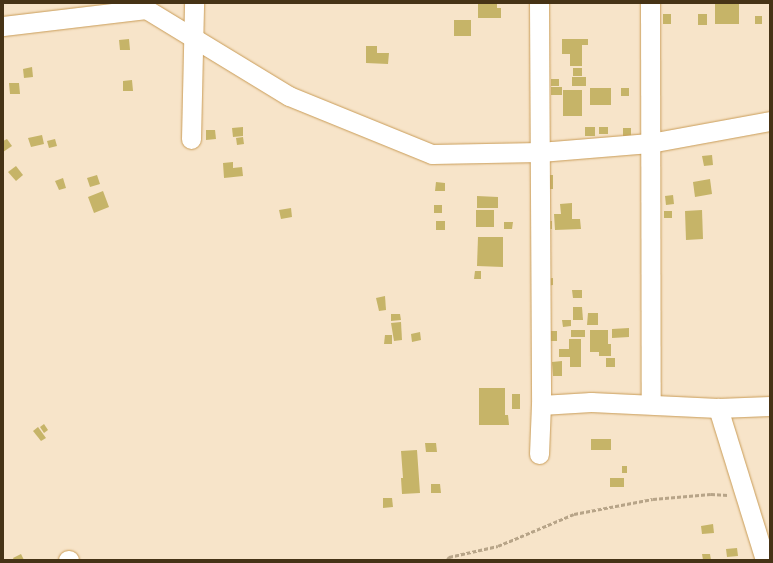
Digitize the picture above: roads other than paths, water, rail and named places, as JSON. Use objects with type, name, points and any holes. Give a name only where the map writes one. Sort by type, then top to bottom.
[{"type":"street","points":[[191,139],[194,3]]},
{"type":"street","points":[[538,454],[541,405],[539,3]]},
{"type":"street","points":[[650,3],[651,404]]},
{"type":"street","points":[[3,26],[146,9],[289,96],[432,154],[540,152],[650,143],[770,121]]},
{"type":"street","points":[[541,405],[591,402],[718,408],[770,406]]},
{"type":"street","points":[[718,408],[765,560]]}]
